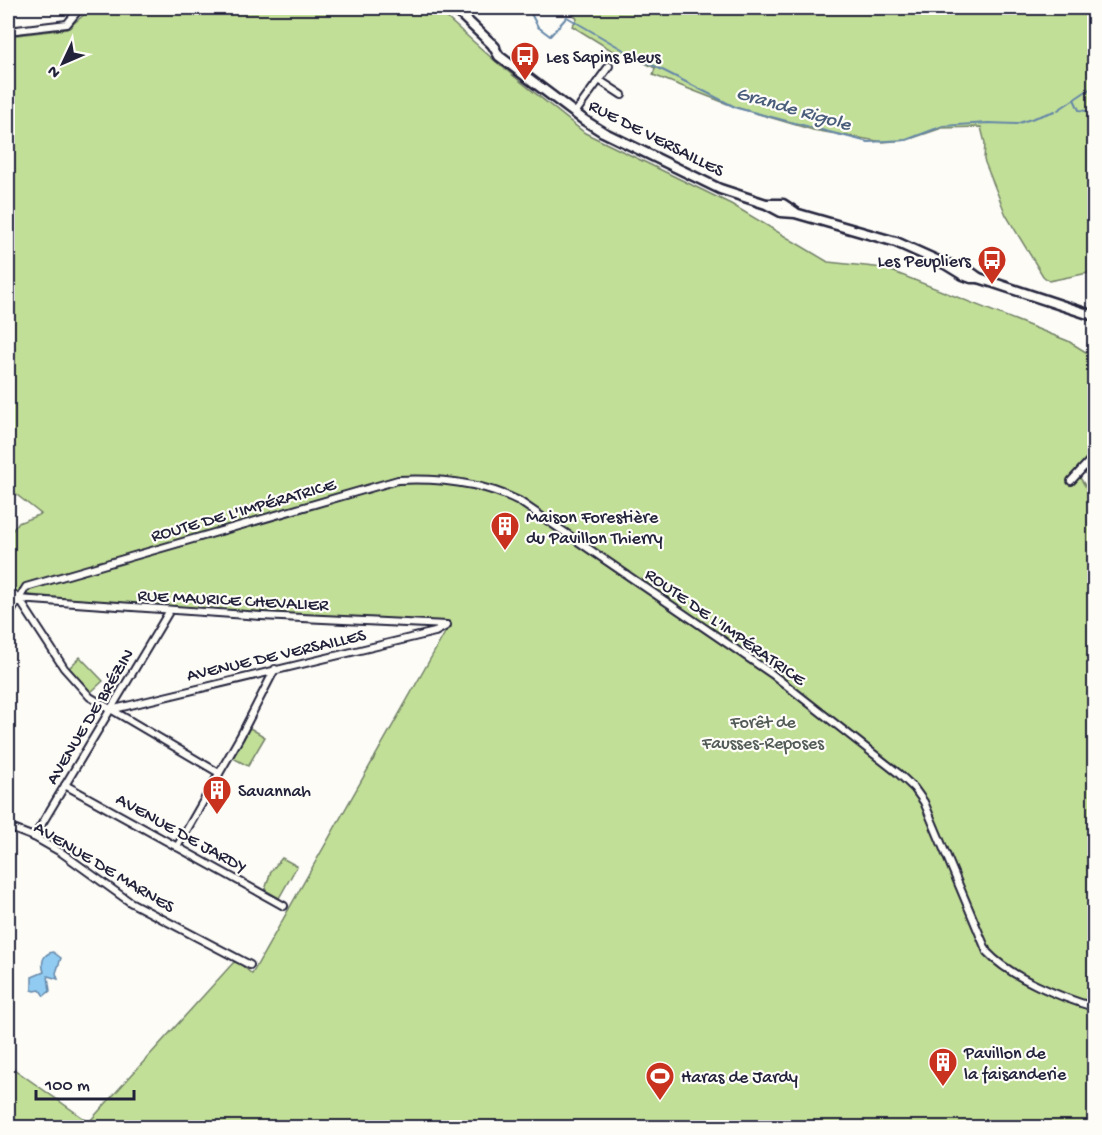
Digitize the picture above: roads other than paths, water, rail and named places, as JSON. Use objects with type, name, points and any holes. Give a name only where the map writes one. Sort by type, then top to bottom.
[{"type":"main road","name":"RUE DE VERSAILLES","points":[[454,8],[492,44],[499,56],[575,113],[609,135],[720,189],[766,204],[783,204],[795,213],[896,242],[945,264],[974,272],[979,278],[1095,316]]},
{"type":"street","points":[[8,31],[67,24],[80,8]]},
{"type":"street","points":[[575,113],[609,66]]},
{"type":"street","points":[[599,80],[622,95]]},
{"type":"street","points":[[1071,481],[1095,456]]},
{"type":"street","name":"ROUTE DE L'IMPÉRATRICE","points":[[18,599],[26,587],[398,480],[429,478],[455,481],[504,494],[519,501],[772,674],[898,773],[914,788],[924,802],[987,952],[1006,969],[1075,1002],[1095,1007]]},
{"type":"street","points":[[8,590],[18,599],[64,668],[90,696],[219,773]]},
{"type":"street","points":[[8,617],[18,599]]},
{"type":"street","name":"RUE MAURICE CHEVALIER","points":[[18,599],[447,626]]},
{"type":"street","name":"AVENUE DE BRÉZIN","points":[[33,837],[170,610]]},
{"type":"street","name":"AVENUE DE VERSAILLES","points":[[110,710],[435,632],[447,626]]},
{"type":"street","points":[[177,847],[275,669]]},
{"type":"street","name":"AVENUE DE JARDY","points":[[65,785],[284,906]]},
{"type":"street","name":"AVENUE DE MARNES","points":[[8,827],[33,837],[62,853],[130,902],[250,965]]},
{"type":"water","points":[[53,952],[61,958],[56,973],[58,979],[48,976],[50,991],[44,996],[40,990],[32,990],[32,977],[44,972],[43,959]]},
{"type":"waterway","name":"Grande Rigole","points":[[528,8],[538,27],[550,36],[567,17],[627,52],[737,108],[868,142],[906,140],[943,126],[1016,124],[1055,111]]},
{"type":"waterway","name":"Grande Rigole","points":[[1058,110],[1094,86]]},
{"type":"waterway","points":[[1074,99],[1079,110],[1094,112]]},
{"type":"place","name":"Les Sapins Bleus","points":[[525,82]]},
{"type":"place","name":"Les Peupliers","points":[[992,286]]},
{"type":"place","name":"Maison Forestière du Pavillon Thierry","points":[[505,552]]},
{"type":"place","name":"Savannah","points":[[217,816]]},
{"type":"place","name":"Pavillon de la faisanderie","points":[[943,1088]]},
{"type":"place","name":"Haras de Jardy","points":[[660,1102]]},
{"type":"park label","name":"Forêt de Fausses-Reposes","points":[[763,731]]}]
